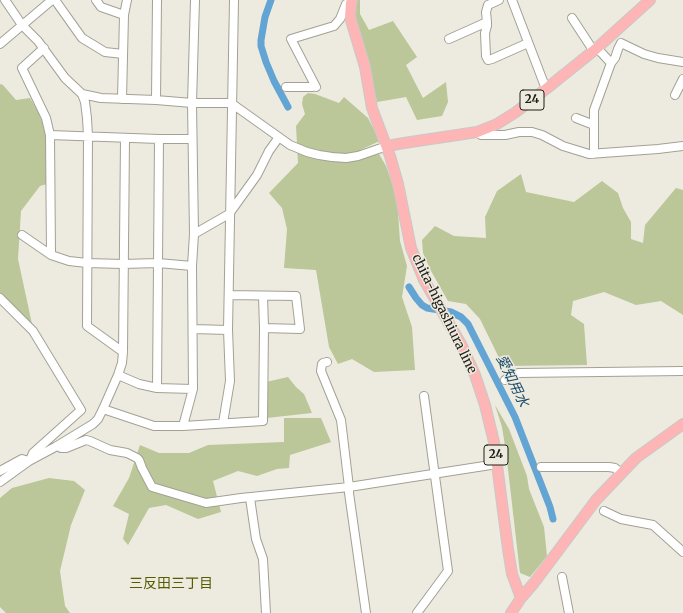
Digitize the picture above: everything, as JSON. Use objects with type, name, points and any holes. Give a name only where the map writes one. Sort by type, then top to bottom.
[{"type":"main road","name":"24","points":[[387,146],[477,132],[497,124],[516,112],[546,89],[595,49],[650,0]]},
{"type":"main road","name":"chita-higashiura line","points":[[352,2],[350,17],[365,67],[372,108],[387,146],[398,184],[411,248],[424,280],[447,318],[475,375],[490,426],[497,464],[512,574],[520,598]]},
{"type":"main road","points":[[511,613],[520,598],[534,582],[596,500],[636,458],[683,425]]},
{"type":"street","points":[[5,0],[22,25],[44,48],[65,78],[82,94],[85,102],[88,136],[87,326],[123,352]]},
{"type":"street","points":[[0,44],[52,0]]},
{"type":"street","points":[[55,0],[82,38],[105,52],[123,54]]},
{"type":"street","points":[[96,0],[101,7],[124,15]]},
{"type":"street","points":[[122,99],[124,15],[127,0]]},
{"type":"street","points":[[156,100],[157,0]]},
{"type":"street","points":[[183,426],[193,389],[192,266],[194,234],[192,103],[195,0]]},
{"type":"street","points":[[223,423],[230,380],[228,330],[234,0]]},
{"type":"street","points":[[499,0],[488,5],[486,12],[488,22],[485,33],[486,56],[488,60],[528,43]]},
{"type":"street","points":[[512,0],[546,89]]},
{"type":"street","points":[[286,87],[316,87],[291,39],[334,26],[340,20],[346,4],[352,2]]},
{"type":"street","points":[[572,18],[595,49],[611,63]]},
{"type":"street","points":[[449,39],[488,22]]},
{"type":"street","points":[[594,154],[594,110],[611,63],[615,58],[621,43],[644,54],[683,62]]},
{"type":"street","points":[[44,48],[22,68],[46,118],[50,135],[51,255]]},
{"type":"street","points":[[675,95],[683,79]]},
{"type":"street","points":[[82,94],[101,98],[192,103],[231,103],[290,145],[303,151],[320,155],[346,158],[358,156],[387,146]]},
{"type":"street","points":[[576,118],[594,125]]},
{"type":"street","points":[[477,132],[481,135],[505,135],[519,132],[532,132],[542,135],[573,150],[589,154],[683,146]]},
{"type":"street","points":[[50,135],[192,139]]},
{"type":"street","points":[[194,234],[230,214],[257,175],[269,151],[279,137]]},
{"type":"street","points":[[0,482],[29,461],[93,424],[98,419],[118,375],[122,363],[123,352],[125,138]]},
{"type":"street","points":[[157,388],[159,139]]},
{"type":"street","points":[[22,236],[51,255],[69,261],[123,264],[158,263],[192,266]]},
{"type":"street","points":[[229,295],[296,296],[300,329],[264,328]]},
{"type":"street","points":[[103,408],[154,426],[183,426],[263,421],[263,296]]},
{"type":"street","points":[[0,298],[33,331],[81,410],[33,453],[29,461]]},
{"type":"street","points":[[193,329],[228,330]]},
{"type":"street","points":[[327,362],[322,364],[321,371],[341,420],[349,494],[366,613]]},
{"type":"street","points":[[505,380],[518,373],[683,371]]},
{"type":"street","points":[[118,375],[139,384],[157,388],[193,389]]},
{"type":"street","points":[[417,613],[448,571],[424,396]]},
{"type":"street","points":[[57,446],[66,448],[86,440],[110,450],[127,453],[137,458],[152,488],[206,503],[349,487],[497,464]]},
{"type":"street","points":[[0,471],[22,459],[29,461]]},
{"type":"street","points":[[541,467],[609,467],[614,468],[621,473]]},
{"type":"street","points":[[250,498],[256,539],[263,559],[266,613]]},
{"type":"street","points":[[604,511],[621,520],[653,525],[683,552]]},
{"type":"street","points":[[562,577],[569,613]]},
{"type":"green space","points":[[354,0],[360,0],[360,14],[369,30],[393,21],[417,57],[406,65],[423,98],[446,82],[448,102],[442,116],[417,120],[406,97],[377,102],[368,66],[352,17]]},
{"type":"green space","points":[[0,84],[3,85],[16,100],[30,98],[48,135],[47,184],[40,186],[21,211],[18,259],[32,324],[0,293]]},
{"type":"green space","points":[[308,93],[339,103],[344,97],[368,118],[380,141],[360,150],[363,157],[379,154],[386,166],[397,198],[400,241],[407,266],[402,297],[412,327],[415,370],[374,372],[352,359],[338,364],[329,347],[316,270],[284,268],[287,229],[282,208],[269,193],[298,163],[296,126],[305,114],[302,104],[303,97]]},
{"type":"green space","points":[[521,174],[526,192],[574,202],[602,181],[618,193],[623,208],[631,222],[631,239],[643,243],[645,225],[676,188],[683,190],[683,315],[661,301],[636,305],[604,292],[573,301],[571,315],[584,324],[587,365],[503,366],[480,319],[466,304],[448,301],[431,271],[423,253],[422,240],[435,226],[454,236],[486,238],[485,217],[497,191]]},
{"type":"green space","points":[[288,377],[304,394],[312,413],[267,418],[266,382]]},
{"type":"green space","points":[[495,405],[509,429],[527,476],[529,489],[544,527],[547,556],[530,577],[520,573],[506,452],[502,427]]},
{"type":"green space","points":[[284,418],[321,418],[331,442],[290,455],[289,468],[277,469],[257,476],[238,471],[213,481],[221,512],[198,519],[166,505],[149,508],[128,545],[123,539],[129,514],[113,506],[129,478],[140,445],[159,453],[189,453],[208,445],[284,442]]},
{"type":"green space","points":[[49,478],[74,481],[85,490],[71,525],[60,571],[65,606],[70,613],[6,613],[0,607],[0,498],[12,488]]},
{"type":"waterway","name":"愛知用水","points":[[271,0],[265,17],[261,46],[274,81],[288,107]]},
{"type":"waterway","name":"愛知用水","points":[[409,287],[422,305],[427,308],[451,312],[461,317],[468,324],[515,417],[550,507],[553,519]]},
{"type":"district","name":"三反田三丁目","points":[[171,584]]}]
